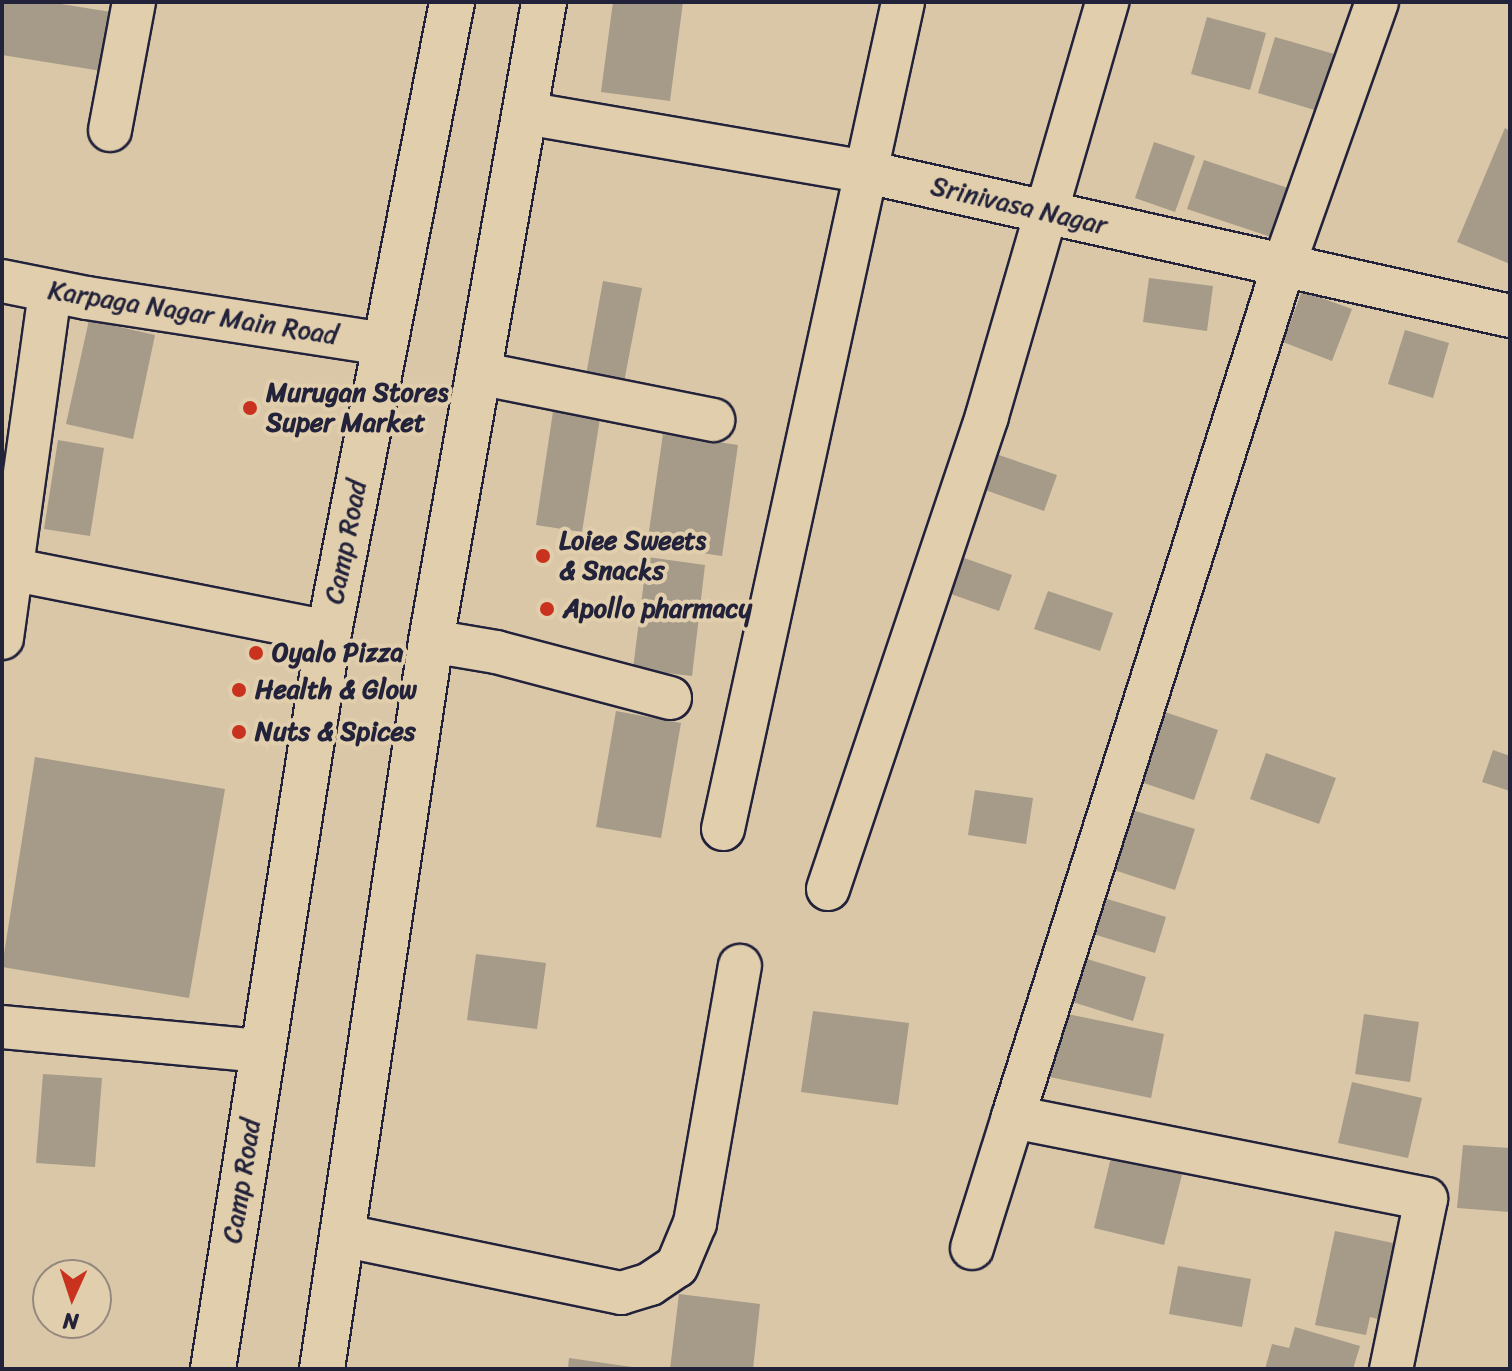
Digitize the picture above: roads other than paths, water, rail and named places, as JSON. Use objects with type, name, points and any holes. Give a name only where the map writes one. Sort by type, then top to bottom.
[{"type":"main road","name":"Camp Road","points":[[213,1369],[329,632],[452,2]]},
{"type":"main road","points":[[322,1369],[431,641],[544,2]]},
{"type":"street","points":[[110,130],[134,2]]},
{"type":"street","points":[[723,829],[903,2]]},
{"type":"street","points":[[828,889],[987,416],[1107,2]]},
{"type":"street","points":[[972,1248],[1284,264],[1377,2]]},
{"type":"street","name":"Srinivasa Nagar","points":[[525,113],[867,172],[1510,316]]},
{"type":"street","name":"Karpaga Nagar Main Road","points":[[2,281],[384,344]]},
{"type":"street","points":[[2,638],[50,291]]},
{"type":"street","points":[[478,373],[713,420]]},
{"type":"street","points":[[10,569],[329,632]]},
{"type":"street","points":[[431,641],[496,652],[670,698]]},
{"type":"street","points":[[341,1235],[621,1293],[650,1284],[677,1266],[695,1223],[740,966]]},
{"type":"street","points":[[2,1027],[263,1051]]},
{"type":"street","points":[[1013,1117],[1426,1199],[1391,1369]]},
{"type":"place","name":"Murugan Stores Super Market","points":[[250,408]]},
{"type":"place","name":"Loiee Sweets & Snacks","points":[[543,556]]},
{"type":"place","name":"Apollo pharmacy","points":[[547,609]]},
{"type":"place","name":"Oyalo Pizza","points":[[256,653]]},
{"type":"place","name":"Health & Glow","points":[[239,690]]},
{"type":"place","name":"Nuts & Spices","points":[[239,732]]}]
